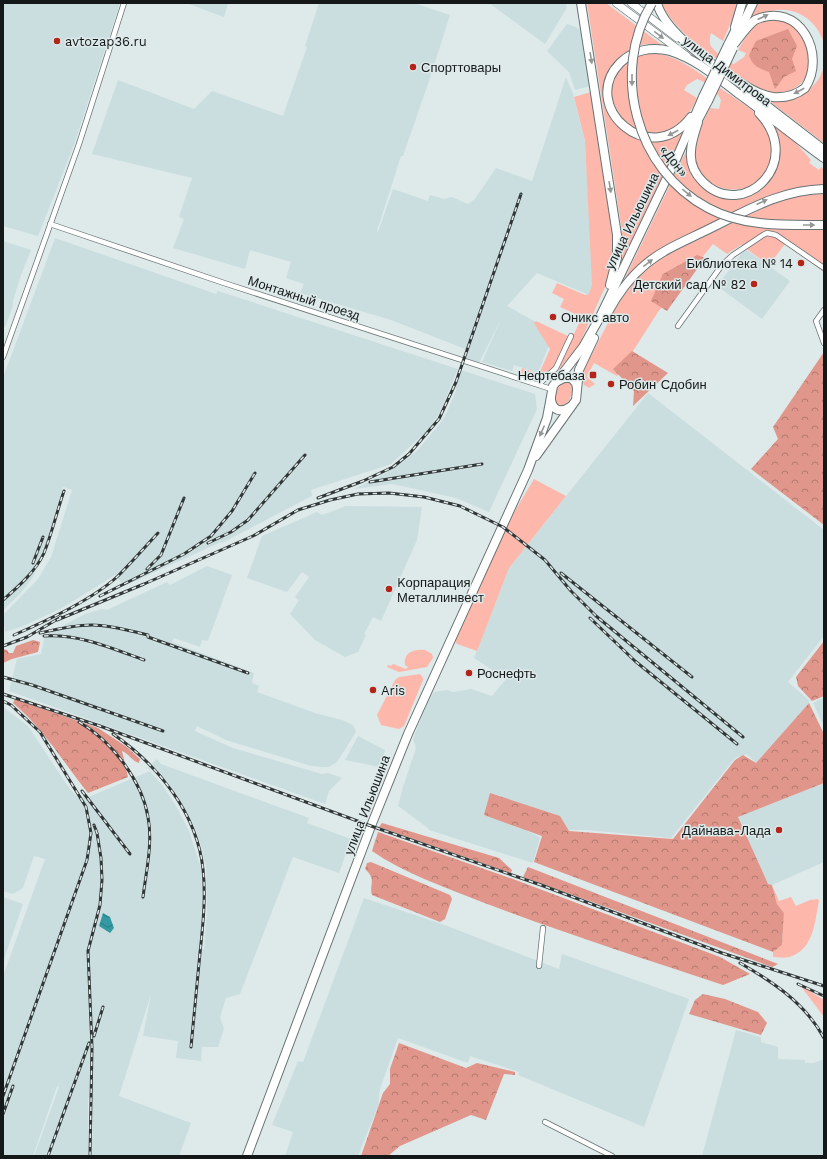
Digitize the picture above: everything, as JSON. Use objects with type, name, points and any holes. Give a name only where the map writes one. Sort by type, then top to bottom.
[{"type":"highway","points":[[581,3],[592,60],[618,242],[617,258],[612,278],[591,338]]},
{"type":"highway","name":"«Дон»","points":[[652,3],[644,17],[636,42],[633,57],[632,81],[637,119],[645,141],[657,162],[686,193],[704,206],[718,213],[741,220],[764,224],[824,225]]},
{"type":"highway","points":[[657,3],[669,24],[700,60]]},
{"type":"highway","points":[[731,44],[742,3]]},
{"type":"highway","points":[[731,44],[749,3]]},
{"type":"highway","points":[[731,44],[753,3]]},
{"type":"highway","points":[[731,44],[749,25],[766,14],[786,13],[807,23]]},
{"type":"highway","name":"улица Ильюшина","points":[[591,338],[731,44]]},
{"type":"highway","points":[[700,60],[662,50],[648,49],[638,51],[628,56],[615,68],[610,82],[608,96],[612,112],[620,124],[632,133],[649,138],[664,137],[675,133],[690,119],[703,101]]},
{"type":"highway","name":"улица Димитрова","points":[[700,60],[824,150]]},
{"type":"highway","points":[[719,74],[773,97],[785,96],[796,93],[809,85],[816,75],[822,60]]},
{"type":"highway","points":[[698,122],[691,145],[691,159],[696,173],[707,186],[723,193],[738,194],[754,189],[765,180],[773,166],[776,155],[776,143],[772,129],[760,114],[719,74]]},
{"type":"highway","name":"улица Димитрова","points":[[719,74],[824,158]]},
{"type":"highway","name":"улица Ильюшина","points":[[586,347],[698,122],[703,101]]},
{"type":"highway","points":[[591,338],[622,288],[642,267],[658,255],[765,201],[792,192],[824,190]]},
{"type":"highway","points":[[528,470],[548,415],[552,389],[586,347]]},
{"type":"highway","points":[[528,470],[544,443],[572,405],[577,395],[579,370],[586,347]]},
{"type":"highway","points":[[572,405],[564,410],[556,410],[552,404],[552,389],[561,379],[569,378],[574,381],[577,389]]},
{"type":"highway","name":"улица Ильюшина","points":[[247,1156],[371,826],[408,734],[528,470]]},
{"type":"main road","name":"улица Димитрова","points":[[616,3],[700,60]]},
{"type":"main road","name":"улица Димитрова","points":[[631,3],[700,60]]},
{"type":"street","points":[[3,357],[79,144],[124,3]]},
{"type":"street","name":"Монтажный проезд","points":[[50,224],[237,288],[552,389]]},
{"type":"street","points":[[678,326],[722,265],[733,255],[763,235],[776,235],[824,268]]},
{"type":"street","points":[[824,310],[816,322],[824,343]]},
{"type":"street","points":[[539,384],[556,368],[571,336]]},
{"type":"street","points":[[539,966],[544,928]]},
{"type":"street","points":[[545,1122],[612,1156]]},
{"type":"shaded area","points":[[3,3],[120,3],[74,145],[38,236],[3,226]]},
{"type":"shaded area","points":[[186,3],[228,3],[224,17]]},
{"type":"shaded area","points":[[319,3],[414,3],[450,15],[403,156],[401,156],[377,231],[378,232],[393,189],[428,201],[430,195],[444,199],[452,197],[468,204],[475,199],[496,168],[532,181],[566,77],[573,94],[585,142],[593,285],[589,295],[537,273],[507,306],[554,332],[538,373],[514,365],[512,371],[482,362],[501,319],[479,363],[466,359],[468,350],[391,320],[300,293],[304,284],[286,278],[291,262],[250,250],[245,269],[173,248],[184,219],[179,217],[192,178],[92,154],[118,80],[194,109],[212,91],[283,116],[307,47],[305,46]]},
{"type":"shaded area","points":[[489,3],[567,3],[566,9],[545,44]]},
{"type":"shaded area","points":[[587,3],[606,3],[662,45],[646,44],[630,50],[615,62],[608,72],[609,113],[617,125],[634,137],[655,141],[666,139],[686,129],[619,270],[622,247],[622,231]]},
{"type":"shaded area","points":[[661,3],[737,3],[734,15],[723,41],[711,33],[710,43],[719,54],[717,59],[693,41],[672,20]]},
{"type":"shaded area","points":[[756,3],[824,3],[824,43],[811,21],[791,11],[769,11],[747,23]]},
{"type":"shaded area","points":[[769,17],[788,18],[799,21],[808,31],[812,42],[813,55],[811,68],[805,79],[796,87],[784,92],[769,92],[757,88],[746,82],[727,67],[729,62],[734,64],[744,57],[746,53],[738,50],[744,40],[754,27]]},
{"type":"shaded area","points":[[567,24],[578,28],[581,32],[590,86],[575,90],[569,72],[547,51]]},
{"type":"shaded area","points":[[645,53],[654,53],[671,57],[686,64],[708,79],[706,83],[697,79],[687,85],[684,90],[697,98],[684,120],[673,130],[647,133],[634,128],[623,120],[616,109],[612,96],[612,83],[617,71],[628,60]]},
{"type":"shaded area","points":[[824,66],[824,143],[768,100],[795,95],[810,89],[816,83]]},
{"type":"shaded area","points":[[720,88],[758,115],[769,129],[771,136],[772,153],[767,170],[757,182],[744,188],[730,189],[716,186],[704,177],[696,164],[695,147],[697,137],[710,108],[719,109],[721,100],[717,93]]},
{"type":"shaded area","points":[[591,92],[614,236],[613,260],[610,276],[579,345],[550,380],[539,382],[521,375],[522,368],[539,374],[550,349],[534,323],[536,321],[572,338],[582,317],[560,307],[564,299],[552,293],[557,283],[585,295],[589,294],[592,285],[585,141],[574,97]]},
{"type":"shaded area","points":[[775,127],[795,142],[811,160],[809,163],[819,170],[821,167],[824,169],[824,186],[795,188],[768,196],[742,207],[656,251],[625,278],[669,187],[667,183],[675,173],[687,150],[691,170],[700,185],[714,194],[730,198],[747,196],[762,188],[774,175],[780,156],[780,148]]},
{"type":"shaded area","points":[[824,194],[824,272],[785,244],[769,265],[741,245],[727,254],[713,244],[658,312],[617,376],[594,363],[587,376],[595,384],[589,388],[584,385],[582,378],[583,371],[619,302],[635,281],[654,263],[670,253],[772,204],[798,195]]},
{"type":"shaded area","points":[[55,238],[216,294],[218,291],[535,394],[537,409],[489,512],[456,498],[392,484],[354,489],[390,471],[418,450],[441,422],[447,412],[456,390],[457,371],[440,412],[429,429],[391,464],[311,490],[312,496],[222,543],[221,542],[124,586],[115,575],[62,608],[21,627],[5,632],[3,615],[38,579],[51,557],[72,490],[63,487],[44,550],[33,577],[20,594],[3,610],[3,378]]},
{"type":"shaded area","points":[[3,241],[31,250],[21,275],[13,301],[13,306],[5,327],[3,327]]},
{"type":"shaded area","name":"Детский сад № 82","points":[[745,249],[790,281],[762,319],[717,286]]},
{"type":"shaded area","points":[[569,381],[573,389],[569,401],[561,407],[555,405],[554,396],[556,389],[565,382]]},
{"type":"shaded area","points":[[648,393],[824,530],[824,636],[788,682],[809,700],[809,703],[756,763],[747,754],[735,758],[671,838],[587,830],[525,830],[540,837],[533,863],[429,830],[398,806],[416,748],[413,739],[429,698],[434,692],[446,690],[453,692],[471,689],[492,696],[506,679],[474,658],[509,568]]},
{"type":"shaded area","points":[[534,479],[566,496],[509,568],[477,651],[457,644],[454,639],[510,519]]},
{"type":"shaded area","points":[[346,506],[422,507],[417,540],[381,621],[373,617],[364,634],[366,635],[358,652],[345,657],[315,640],[290,614],[299,600],[295,597],[309,577],[302,572],[287,592],[247,578],[262,536],[317,512],[322,515]]},
{"type":"shaded area","points":[[207,566],[232,575],[208,641],[202,640],[200,647],[174,638],[172,642],[254,673],[252,683],[259,686],[257,692],[315,713],[342,720],[353,725],[356,732],[337,762],[329,767],[323,767],[311,766],[226,740],[197,726],[195,731],[233,748],[322,774],[328,773],[342,778],[329,791],[325,804],[9,691],[17,659],[41,654],[45,635],[85,614],[102,609],[107,610],[167,582],[170,585]]},
{"type":"shaded area","points":[[425,650],[432,654],[433,658],[427,667],[399,672],[387,667],[388,665],[391,666],[393,664],[406,669],[408,667],[405,665],[405,661],[410,652]]},
{"type":"shaded area","points":[[420,674],[423,680],[404,726],[399,729],[381,725],[377,715],[395,680],[399,677]]},
{"type":"shaded area","points":[[824,698],[824,727],[813,703]]},
{"type":"shaded area","points":[[3,707],[28,726],[67,785],[78,798],[91,796],[150,771],[163,786],[176,806],[189,831],[201,868],[203,910],[199,948],[204,949],[207,910],[206,867],[194,825],[176,793],[161,775],[147,768],[157,759],[161,764],[309,818],[307,823],[351,839],[339,873],[293,857],[240,994],[226,998],[220,1017],[224,1029],[218,1047],[202,1047],[201,1061],[176,1058],[178,1041],[143,1036],[151,994],[119,1096],[191,1123],[179,1156],[92,1156],[93,1100],[88,1098],[89,1156],[34,1156],[59,1087],[57,1086],[33,1156],[3,1156],[3,976],[45,859],[34,856],[23,888],[13,894],[3,891]]},
{"type":"shaded area","points":[[358,736],[385,750],[380,767],[345,760]]},
{"type":"shaded area","points":[[824,783],[824,862],[772,885],[768,885],[738,817]]},
{"type":"shaded area","points":[[772,885],[779,901],[791,897],[796,906],[810,900],[818,899],[819,901],[809,940],[805,947],[790,957],[773,957],[773,952],[782,945],[784,913],[777,904]]},
{"type":"shaded area","points":[[3,897],[23,904],[3,962]]},
{"type":"shaded area","points":[[364,898],[442,924],[559,969],[562,954],[689,999],[644,1127],[518,1075],[519,1072],[470,1056],[468,1063],[398,1038],[380,1089],[378,1106],[358,1156],[285,1156],[293,1132],[272,1125],[298,1061],[303,1062]]},
{"type":"shaded area","points":[[800,985],[824,1000],[824,1017]]},
{"type":"shaded area","points":[[736,1030],[761,1037],[761,1042],[778,1047],[778,1059],[805,1060],[805,1063],[814,1063],[824,1059],[824,1156],[702,1156]]},
{"type":"green space","points":[[788,29],[797,46],[792,59],[796,71],[784,77],[775,89],[769,72],[754,64],[749,55],[756,41]]},
{"type":"green space","points":[[697,255],[705,258],[667,311],[651,301],[663,274]]},
{"type":"green space","points":[[632,351],[668,373],[633,406],[634,391],[613,369]]},
{"type":"green space","points":[[824,352],[824,525],[751,469],[778,439],[773,427]]},
{"type":"green space","points":[[33,640],[40,642],[38,652],[3,663],[3,649],[7,650],[9,653],[13,653],[16,646]]},
{"type":"green space","points":[[824,641],[824,696],[812,701],[798,686],[796,677]]},
{"type":"green space","points":[[15,699],[98,728],[127,747],[140,759],[139,763],[134,761],[122,751],[128,777],[88,793],[44,735],[13,703]]},
{"type":"green space","points":[[809,703],[824,734],[824,783],[738,817],[768,884],[772,885],[777,904],[784,913],[782,945],[773,952],[534,862],[542,836],[484,815],[490,793],[560,816],[569,831],[673,839],[735,760],[743,755],[756,763]]},
{"type":"green space","points":[[382,823],[499,858],[512,870],[511,873],[379,827]]},
{"type":"green space","points":[[378,832],[513,879],[720,957],[750,974],[723,985],[482,902],[398,867],[372,851]]},
{"type":"green space","points":[[371,862],[450,895],[452,899],[445,919],[440,922],[372,895],[372,879],[365,869],[367,863]]},
{"type":"green space","points":[[528,867],[778,964],[772,967],[523,877]]},
{"type":"green space","points":[[703,994],[725,999],[758,1012],[767,1023],[761,1035],[689,1014],[695,1000]]},
{"type":"green space","points":[[399,1043],[466,1068],[477,1063],[515,1072],[515,1075],[504,1074],[486,1120],[471,1115],[400,1146],[388,1156],[361,1156],[383,1093],[390,1084],[390,1069]]},
{"type":"water","points":[[103,913],[110,917],[114,928],[110,933],[99,926]]},
{"type":"railway","points":[[318,498],[363,481],[393,467],[409,454],[439,419],[456,382],[521,194]]},
{"type":"railway","points":[[208,543],[231,532],[248,520],[305,455]]},
{"type":"railway","points":[[370,482],[482,464]]},
{"type":"railway","points":[[100,596],[184,554],[211,536],[232,511],[255,473]]},
{"type":"railway","points":[[3,600],[15,590],[41,560],[50,538],[64,491]]},
{"type":"railway","points":[[57,620],[253,536],[298,510],[330,500],[358,494],[389,493],[424,497],[460,506],[503,527],[545,560],[571,591],[596,616],[743,737]]},
{"type":"railway","points":[[147,569],[161,555],[184,498]]},
{"type":"railway","points":[[14,635],[82,602],[107,585],[123,571],[158,533]]},
{"type":"railway","points":[[33,563],[43,537]]},
{"type":"railway","points":[[561,573],[692,677]]},
{"type":"railway","points":[[3,646],[27,637],[61,617]]},
{"type":"railway","points":[[590,618],[635,661],[737,744]]},
{"type":"railway","points":[[40,633],[79,626],[99,625],[113,627],[148,635],[148,637],[248,673]]},
{"type":"railway","points":[[44,636],[70,637],[83,640],[144,660]]},
{"type":"railway","points":[[3,677],[32,685],[163,731]]},
{"type":"railway","points":[[3,694],[100,726],[371,826],[541,885],[722,953],[824,986]]},
{"type":"railway","points":[[3,701],[11,705],[40,732],[86,807],[91,833],[87,860],[3,1096]]},
{"type":"railway","points":[[79,722],[103,740],[124,763],[145,803],[150,837],[143,897]]},
{"type":"railway","points":[[113,734],[130,746],[145,760],[173,792],[193,829],[199,848],[204,880],[204,911],[191,1047]]},
{"type":"railway","points":[[82,791],[130,854]]},
{"type":"railway","points":[[90,1156],[92,1047],[88,951],[100,905],[102,880],[101,858],[97,833],[94,825]]},
{"type":"railway","points":[[740,963],[787,994],[808,1014],[824,1038]]},
{"type":"railway","points":[[798,984],[824,996]]},
{"type":"railway","points":[[94,1036],[103,1007]]},
{"type":"railway","points":[[48,1156],[89,1043]]},
{"type":"railway","points":[[3,1114],[13,1086]]},
{"type":"place","name":"avtozap36.ru","points":[[57,41]]},
{"type":"place","name":"Спорттовары","points":[[413,67]]},
{"type":"place","name":"Библиотека № 14","points":[[801,263]]},
{"type":"place","name":"Детский сад № 82","points":[[754,284]]},
{"type":"place","name":"Оникс авто","points":[[553,317]]},
{"type":"place","name":"Нефтебаза","points":[[593,375]]},
{"type":"place","name":"Робин Сдобин","points":[[611,384]]},
{"type":"place","name":"Kорпарация Металлинвест","points":[[389,589]]},
{"type":"place","name":"Роснефть","points":[[469,673]]},
{"type":"place","name":"Aris","points":[[373,690]]},
{"type":"place","name":"Дайнава-Лада","points":[[779,830]]}]
